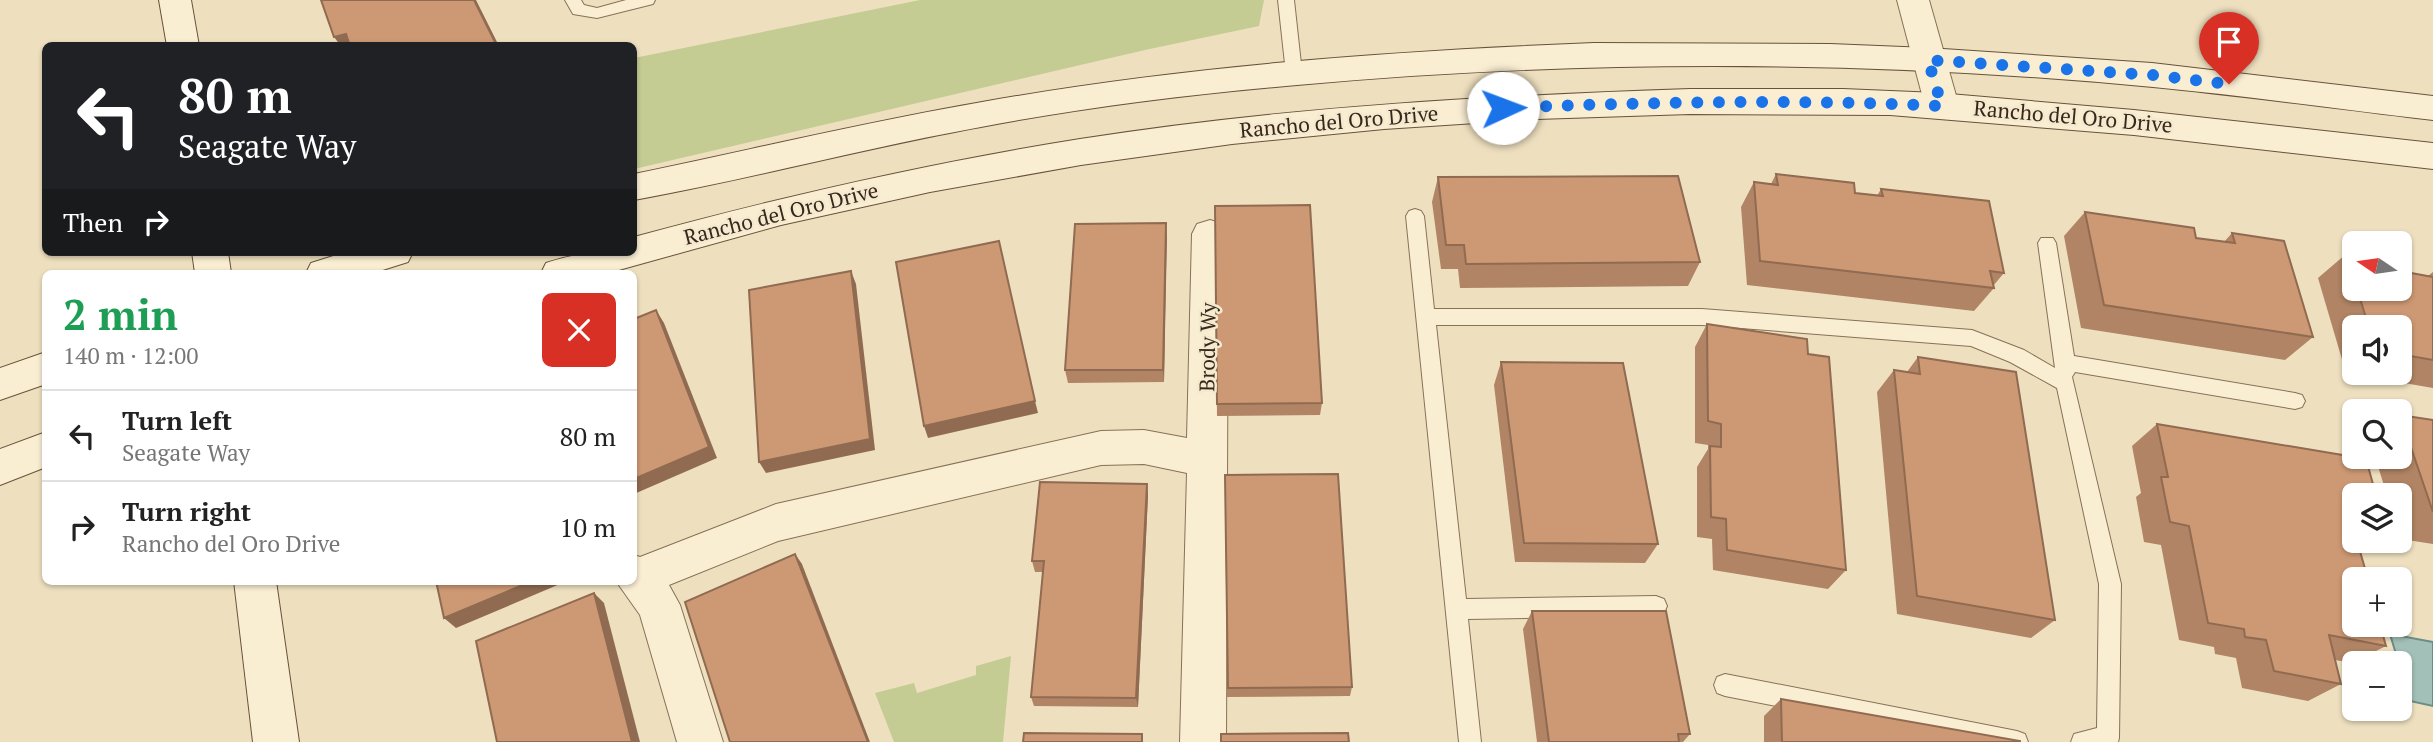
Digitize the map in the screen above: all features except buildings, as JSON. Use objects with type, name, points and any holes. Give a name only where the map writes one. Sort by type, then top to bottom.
[{"type":"main road","points":[[175,0],[182,42]]},
{"type":"main road","points":[[1913,0],[1942,106]]},
{"type":"main road","points":[[637,186],[982,114],[1294,74],[1466,60],[1594,55],[1830,56],[1928,60],[2152,75],[2433,108]]},
{"type":"main road","name":"Rancho del Oro Drive","points":[[637,251],[827,200],[993,165],[1118,146],[1306,123],[1478,109],[1607,104],[1844,101],[2169,124],[2433,156]]},
{"type":"main road","name":"Brody Wy","points":[[1203,742],[1210,234]]},
{"type":"main road","points":[[334,270],[381,256]]},
{"type":"main road","name":"Rancho del Oro Drive","points":[[569,270],[618,256]]},
{"type":"main road","points":[[0,384],[42,369]]},
{"type":"main road","points":[[637,575],[776,523],[1101,448],[1144,447],[1207,460]]},
{"type":"main road","points":[[0,467],[42,451]]},
{"type":"main road","points":[[637,578],[659,606],[700,742]]},
{"type":"main road","points":[[255,585],[276,742]]},
{"type":"lane","points":[[573,0],[579,10],[597,13],[647,0]]},
{"type":"lane","points":[[1286,0],[1294,74]]},
{"type":"lane","points":[[1415,216],[1470,742]]},
{"type":"lane","points":[[2047,243],[2066,383],[2110,584],[2113,741],[2082,742]]},
{"type":"lane","points":[[1427,317],[1702,317],[1972,338],[2017,356],[2066,383]]},
{"type":"lane","points":[[2064,362],[2295,401]]},
{"type":"lane","points":[[1455,608],[1656,606]]},
{"type":"lane","points":[[1725,685],[2017,742]]},
{"type":"green space","points":[[920,0],[1264,0],[1259,26],[637,168],[637,57]]},
{"type":"green space","points":[[1011,656],[1003,742],[894,742],[875,693],[914,683],[917,693],[976,675],[976,666]]},
{"type":"water","points":[[2391,637],[2433,642],[2433,706],[2412,701],[2412,651],[2395,651]]},
{"type":"route","points":[[1503,108],[1844,101],[1942,106],[1928,60],[2152,75],[2229,84]]}]
